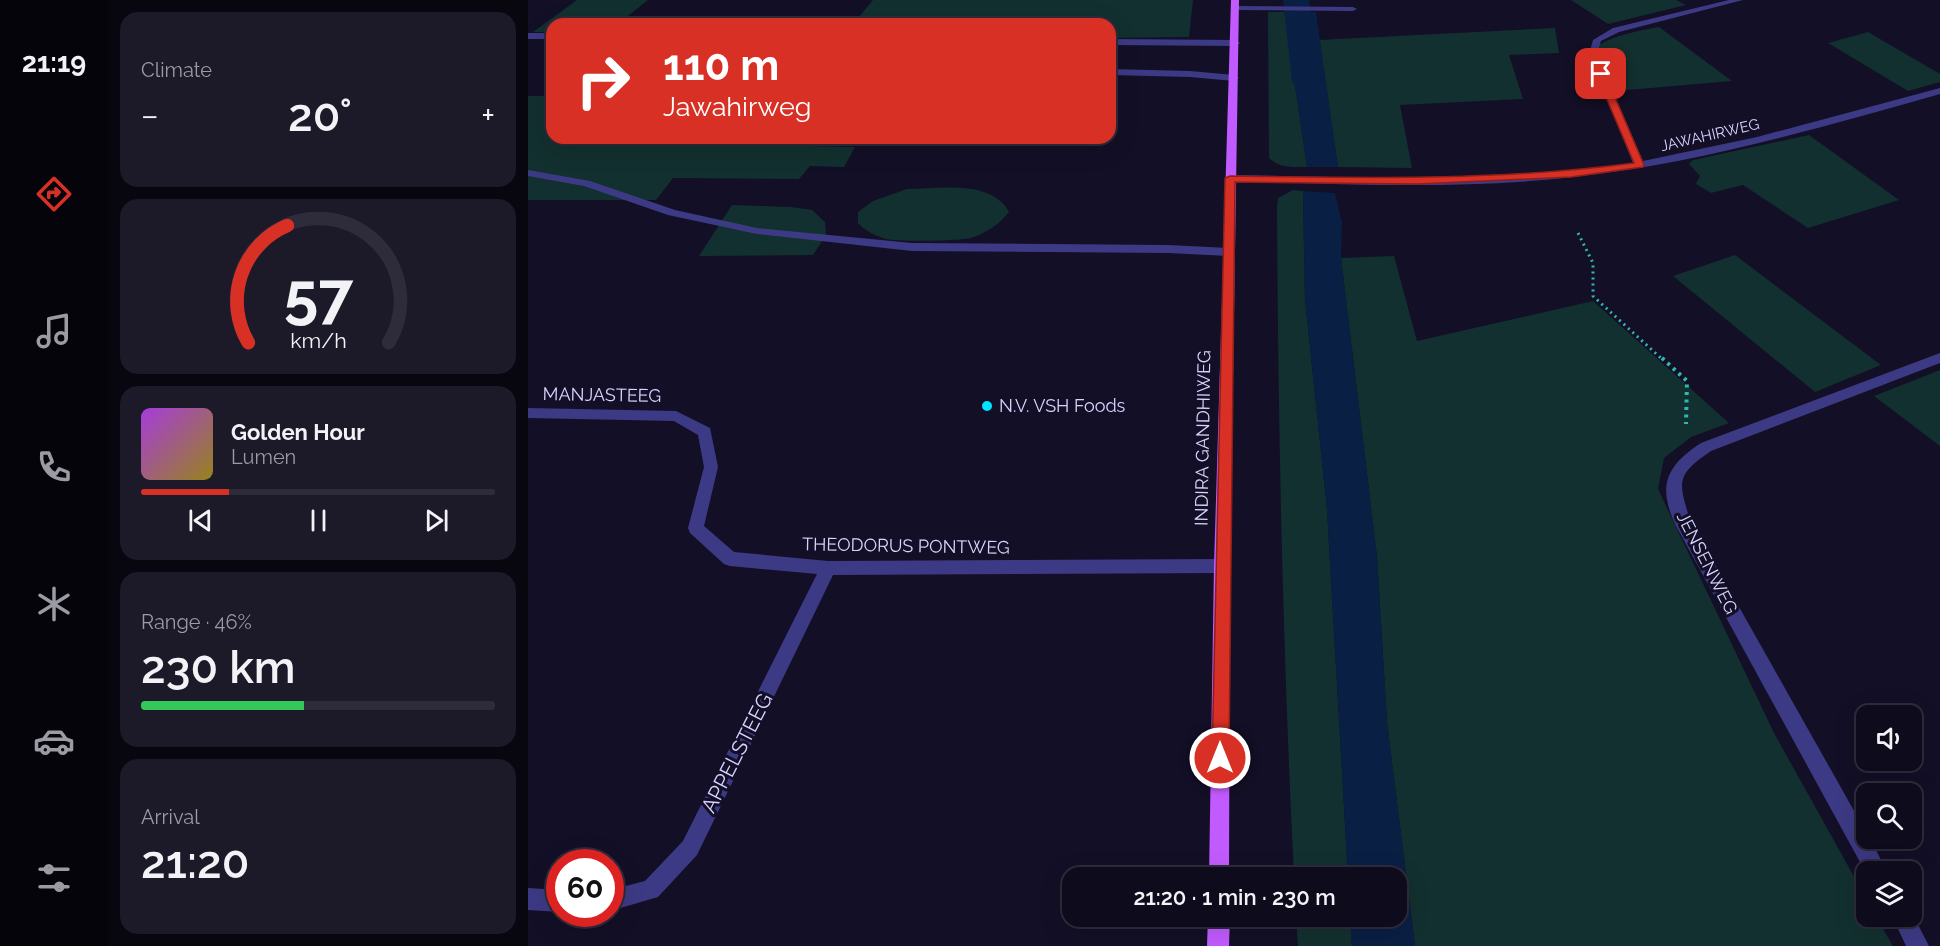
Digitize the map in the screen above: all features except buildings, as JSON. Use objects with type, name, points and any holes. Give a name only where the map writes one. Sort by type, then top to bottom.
[{"type":"main road","name":"INDIRA GANDHIWEG","points":[[1219,867],[1222,566],[1230,178],[1236,43],[1235,4]]},
{"type":"main road","points":[[1218,946],[1219,927]]},
{"type":"street","points":[[1639,165],[1593,54],[1597,40],[1616,30],[1739,0]]},
{"type":"street","points":[[1235,4],[1272,9],[1353,9]]},
{"type":"street","points":[[528,36],[546,36]]},
{"type":"street","points":[[1116,42],[1236,43]]},
{"type":"street","points":[[1116,72],[1190,74],[1234,78]]},
{"type":"street","name":"JAWAHIRWEG","points":[[1230,178],[1418,182],[1571,174],[1661,162],[1816,126],[1940,91]]},
{"type":"street","points":[[528,173],[586,183],[672,213],[757,231],[912,247],[1168,249],[1229,252]]},
{"type":"street","points":[[1685,461],[1706,447],[1940,358]]},
{"type":"street","name":"MANJASTEEG","points":[[528,413],[676,416]]},
{"type":"street","name":"THEODORUS PONTWEG","points":[[676,416],[705,432],[711,467],[696,528],[730,559],[828,568],[1222,566]]},
{"type":"street","name":"JENSENWEG","points":[[1685,461],[1674,475],[1675,494],[1682,521],[1870,861]]},
{"type":"street","name":"APPELSTEEG","points":[[624,897],[651,890],[690,848],[828,568]]},
{"type":"street","points":[[528,900],[546,901]]},
{"type":"street","points":[[1908,927],[1918,946]]},
{"type":"path","points":[[1578,233],[1592,257],[1596,272],[1593,296],[1687,381],[1685,461]]},
{"type":"green space","points":[[577,0],[648,0],[626,18],[552,18]]},
{"type":"green space","points":[[873,0],[1193,0],[1189,37],[1116,38],[1116,18],[858,18]]},
{"type":"green space","points":[[1571,0],[1676,0],[1686,5],[1608,24]]},
{"type":"green space","points":[[1268,12],[1288,12],[1291,58],[1307,167],[1282,165],[1269,158]]},
{"type":"green space","points":[[546,23],[546,32],[533,32]]},
{"type":"green space","points":[[1659,27],[1732,81],[1604,92],[1591,65],[1591,53],[1606,41]]},
{"type":"green space","points":[[1555,28],[1559,53],[1509,55],[1523,99],[1400,105],[1412,168],[1338,167],[1319,40]]},
{"type":"green space","points":[[1868,32],[1940,74],[1940,82],[1908,91],[1828,43]]},
{"type":"green space","points":[[528,96],[546,96],[546,144],[808,144],[807,146],[855,147],[844,167],[810,166],[799,179],[673,178],[656,200],[528,200]]},
{"type":"green space","points":[[1809,135],[1899,200],[1808,228],[1743,185],[1711,193],[1696,184],[1700,176],[1689,164],[1693,160]]},
{"type":"green space","points":[[907,189],[977,190],[990,194],[1009,212],[982,234],[954,240],[886,239],[871,233],[858,223],[858,212],[873,201]]},
{"type":"green space","points":[[1293,190],[1303,191],[1305,299],[1327,509],[1347,867],[1294,867],[1282,542],[1278,198]]},
{"type":"green space","points":[[732,205],[812,210],[825,222],[826,235],[813,255],[699,256]]},
{"type":"green space","points":[[1735,255],[1881,365],[1815,392],[1673,276]]},
{"type":"green space","points":[[1394,256],[1417,341],[1593,301],[1729,423],[1691,437],[1664,458],[1658,489],[1774,733],[1856,880],[1856,927],[1882,927],[1893,946],[1415,946],[1407,867],[1405,867],[1387,723],[1377,557],[1341,258]]},
{"type":"green space","points":[[1940,370],[1940,446],[1874,396]]},
{"type":"green space","points":[[1297,927],[1351,927],[1352,946],[1298,946]]},
{"type":"water","points":[[1288,12],[1316,12],[1338,167],[1307,167],[1291,58]]},
{"type":"water","points":[[1303,191],[1335,193],[1342,223],[1341,258],[1377,557],[1387,723],[1405,867],[1347,867],[1327,509],[1305,299]]},
{"type":"water","points":[[1407,882],[1415,946],[1352,946],[1351,927],[1407,927]]},
{"type":"waterway","points":[[1296,0],[1307,81]]},
{"type":"place","name":"N.V. VSH Foods","points":[[987,406]]},
{"type":"route","points":[[1220,758],[1230,178],[1418,182],[1571,174],[1639,165],[1601,74]]}]
